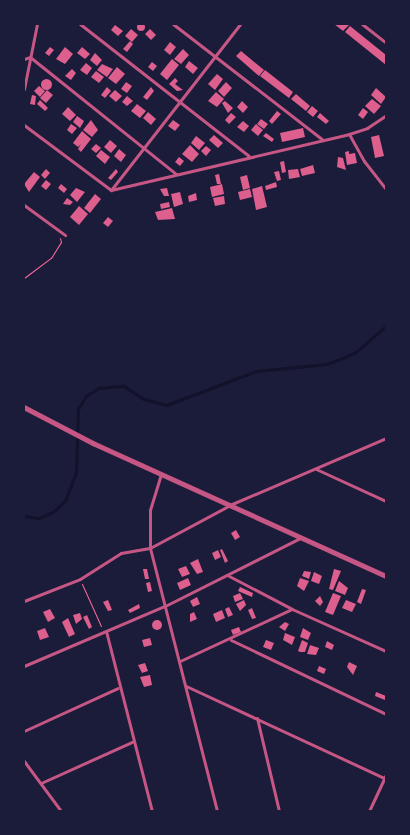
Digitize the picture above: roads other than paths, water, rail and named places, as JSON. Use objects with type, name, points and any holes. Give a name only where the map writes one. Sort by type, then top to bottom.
[{"type":"street","points":[[24,89],[37,24]]},
{"type":"street","points":[[80,24],[249,156]]},
{"type":"street","points":[[174,24],[322,139]]},
{"type":"street","points":[[111,190],[142,147],[240,24]]},
{"type":"street","points":[[362,24],[386,43]]},
{"type":"street","points":[[24,59],[30,57]]},
{"type":"street","points":[[30,57],[176,175]]},
{"type":"street","points":[[24,125],[100,185],[111,190],[349,134],[367,128],[386,115]]},
{"type":"street","points":[[349,134],[364,161],[386,189]]},
{"type":"street","points":[[24,205],[65,235]]},
{"type":"street","points":[[24,407],[93,443],[232,504],[386,576]]},
{"type":"street","points":[[24,601],[80,579],[121,554],[150,548],[232,504],[386,438]]},
{"type":"street","points":[[316,469],[386,501]]},
{"type":"street","points":[[161,474],[150,510],[150,548],[217,811]]},
{"type":"street","points":[[24,666],[165,606],[229,576],[301,537]]},
{"type":"street","points":[[229,576],[292,609],[386,651]]},
{"type":"street","points":[[180,661],[231,640],[292,609]]},
{"type":"street","points":[[105,631],[132,742],[152,811]]},
{"type":"street","points":[[231,640],[386,714]]},
{"type":"street","points":[[186,686],[386,777],[369,811]]},
{"type":"street","points":[[24,732],[118,688]]},
{"type":"street","points":[[257,718],[279,811]]},
{"type":"street","points":[[41,784],[132,742]]},
{"type":"street","points":[[24,760],[61,811]]},
{"type":"waterway","points":[[24,516],[39,518],[53,512],[65,501],[76,472],[78,409],[86,396],[99,388],[124,386],[144,399],[167,405],[256,371],[327,364],[356,352],[386,326]]}]
